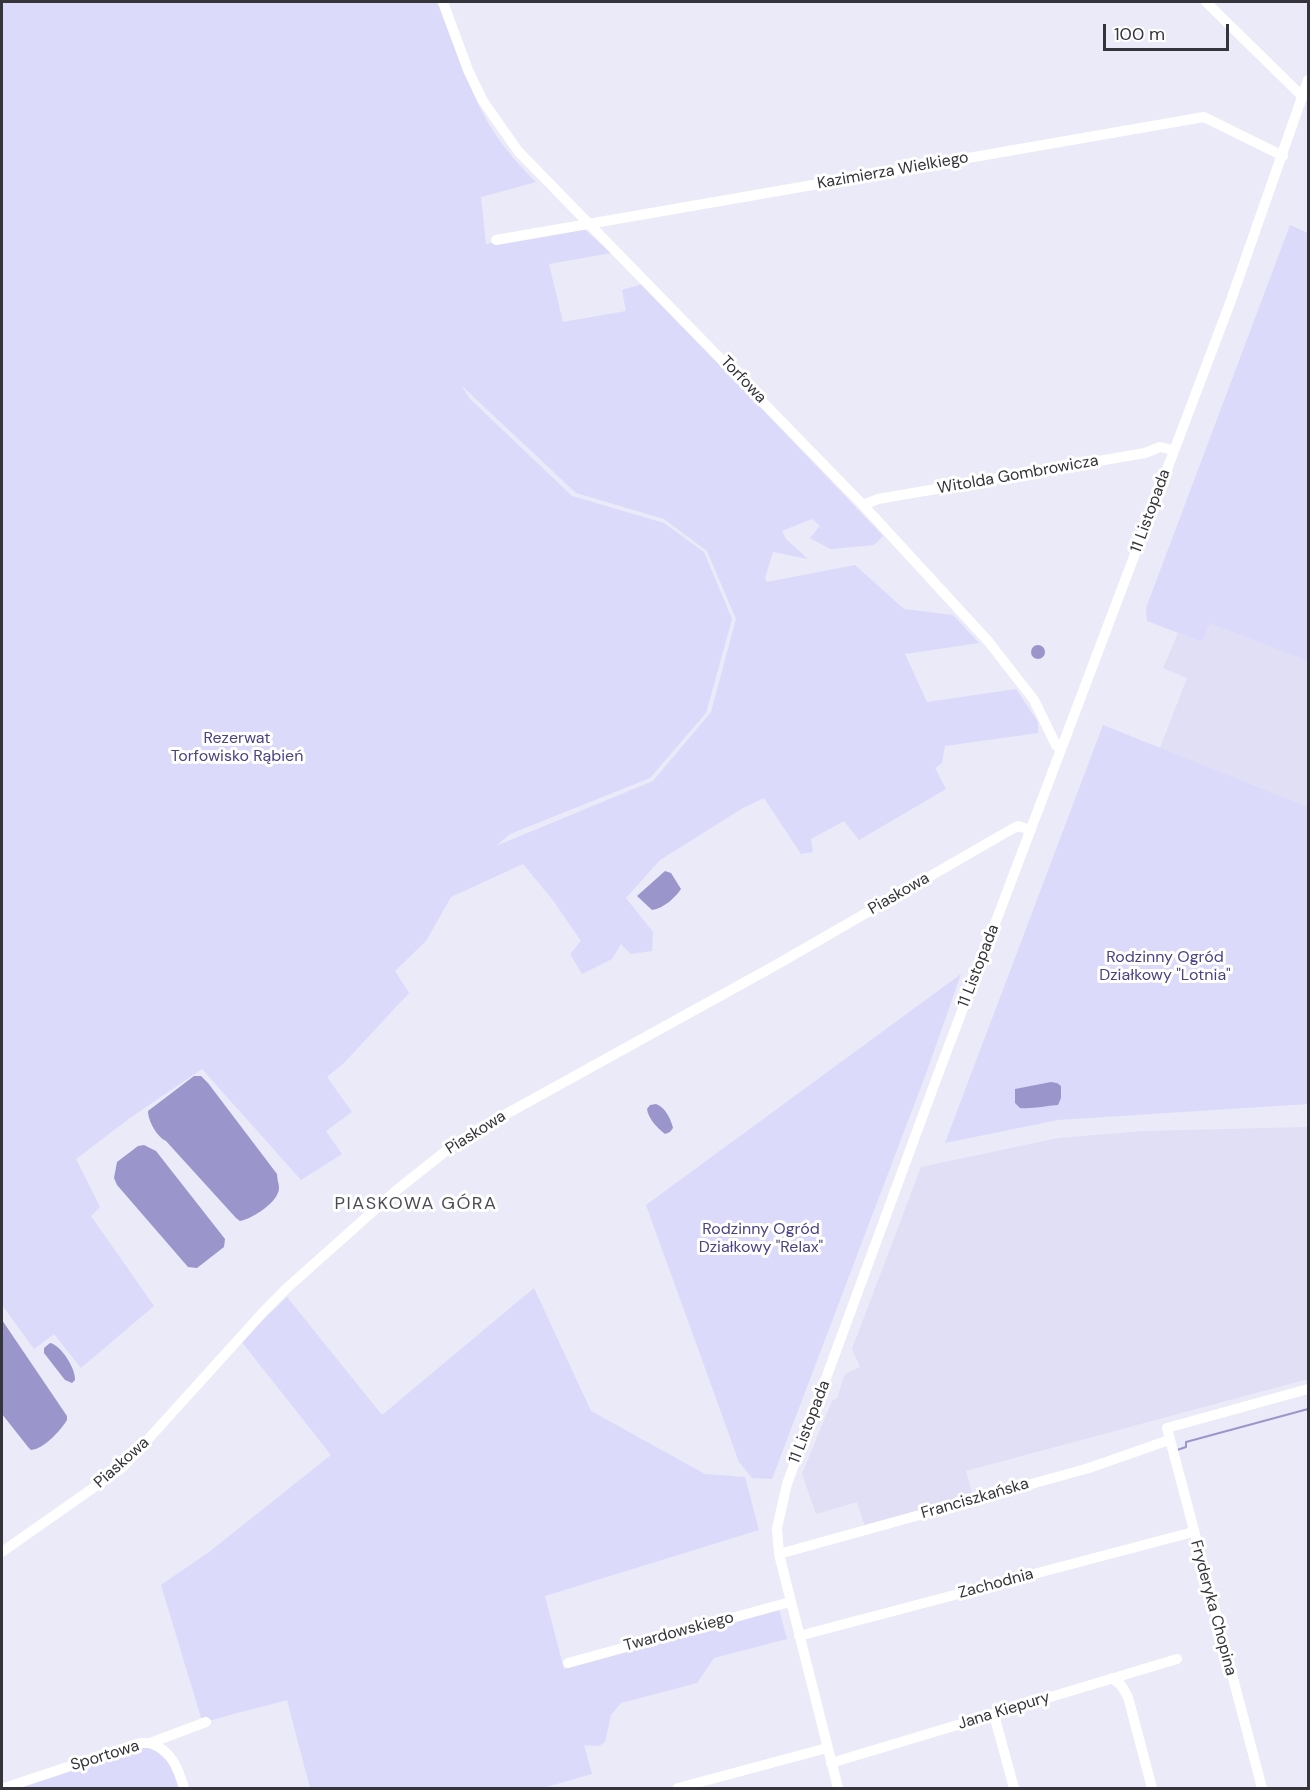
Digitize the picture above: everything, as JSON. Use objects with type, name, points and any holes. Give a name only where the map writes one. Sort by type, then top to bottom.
[{"type":"street","name":"Torfowa","points":[[443,2],[468,70],[490,111],[518,151],[863,505],[988,641],[1034,700],[1056,745],[1061,750]]},
{"type":"street","points":[[1206,2],[1304,101]]},
{"type":"street","name":"11 Listopada","points":[[838,1788],[779,1554],[777,1528],[787,1484],[1230,303],[1304,101],[1308,80]]},
{"type":"street","name":"Kazimierza Wielkiego","points":[[496,240],[1204,117],[1283,156]]},
{"type":"street","name":"Witolda Gombrowicza","points":[[863,505],[878,498],[1145,453],[1160,447],[1173,450]]},
{"type":"street","name":"Piaskowa","points":[[2,1552],[123,1467],[264,1310],[398,1189],[451,1147],[479,1129],[776,964],[1012,829],[1018,826],[1031,830]]},
{"type":"street","name":"Fryderyka Chopina","points":[[1262,1788],[1167,1428],[1308,1389]]},
{"type":"street","name":"Franciszkańska","points":[[779,1554],[1089,1468],[1169,1440]]},
{"type":"street","name":"Zachodnia","points":[[799,1635],[1193,1532]]},
{"type":"street","name":"Twardowskiego","points":[[568,1663],[790,1602]]},
{"type":"street","name":"Jana Kiepury","points":[[831,1763],[1177,1659]]},
{"type":"street","points":[[1112,1678],[1121,1685],[1128,1697],[1152,1788]]},
{"type":"street","points":[[994,1715],[1014,1788]]},
{"type":"street","name":"Sportowa","points":[[3,1788],[140,1743],[150,1743],[206,1722]]},
{"type":"street","points":[[150,1743],[162,1747],[170,1755],[184,1788]]},
{"type":"street","points":[[678,1788],[827,1748]]},
{"type":"shaded area","points":[[1210,622],[1308,661],[1308,807],[1160,748],[1187,678],[1163,668],[1178,633],[1202,642]]},
{"type":"shaded area","points":[[1035,645],[1041,645],[1045,652],[1041,659],[1035,659],[1031,655],[1031,649]]},
{"type":"shaded area","points":[[665,871],[671,873],[681,889],[669,902],[652,910],[637,896]]},
{"type":"shaded area","points":[[194,1076],[201,1076],[208,1083],[277,1174],[279,1188],[275,1199],[264,1209],[245,1220],[240,1221],[236,1218],[159,1136],[150,1119],[148,1111]]},
{"type":"shaded area","points":[[1051,1082],[1061,1086],[1061,1098],[1058,1105],[1020,1108],[1015,1103],[1015,1089]]},
{"type":"shaded area","points":[[656,1104],[665,1111],[673,1128],[665,1134],[649,1116],[647,1109],[650,1105]]},
{"type":"shaded area","points":[[1308,1127],[1308,1379],[966,1471],[973,1496],[865,1527],[857,1502],[816,1514],[802,1474],[832,1401],[837,1398],[845,1374],[860,1367],[852,1349],[921,1167],[1058,1138],[1144,1131]]},
{"type":"shaded area","points":[[144,1145],[156,1151],[225,1239],[224,1247],[197,1268],[188,1267],[117,1185],[114,1178],[117,1162],[138,1146]]},
{"type":"shaded area","points":[[2,1320],[67,1416],[67,1420],[56,1434],[36,1449],[31,1450],[28,1447],[2,1414]]},
{"type":"shaded area","points":[[50,1343],[59,1348],[70,1364],[75,1375],[72,1383],[65,1380],[44,1353],[44,1348]]},
{"type":"green space","name":"Rezerwat Torfowisko Rąbień","points":[[2,2],[437,2],[484,115],[507,150],[536,182],[481,197],[486,244],[584,229],[611,253],[549,264],[563,322],[626,311],[622,290],[643,284],[883,536],[874,545],[830,549],[810,538],[820,526],[812,519],[782,531],[786,539],[808,559],[773,552],[765,578],[767,582],[855,565],[904,609],[953,615],[979,643],[905,654],[927,702],[1016,689],[1038,722],[1038,733],[945,746],[942,763],[935,768],[946,789],[859,840],[844,821],[811,839],[813,852],[801,854],[764,798],[743,808],[660,860],[626,898],[653,932],[652,951],[631,954],[621,944],[612,959],[582,974],[570,954],[581,941],[552,899],[523,864],[451,897],[426,941],[395,971],[409,993],[344,1063],[327,1077],[352,1112],[326,1131],[342,1154],[301,1180],[202,1069],[130,1118],[76,1159],[100,1207],[91,1216],[154,1306],[81,1368],[54,1334],[34,1349],[2,1305]],"holes":[[[461,385],[576,493],[664,519],[707,551],[736,619],[711,712],[653,781],[496,846],[510,834],[650,778],[706,713],[732,619],[704,552],[664,523],[572,496],[470,399]]]},
{"type":"green space","points":[[1290,225],[1308,233],[1308,661],[1210,623],[1202,642],[1147,621],[1146,608]]},
{"type":"green space","name":"Rodzinny Ogród Działkowy \"Lotnia\"","points":[[1103,725],[1308,807],[1308,1104],[1058,1120],[945,1143]]},
{"type":"green space","name":"Rodzinny Ogród Działkowy \"Relax\"","points":[[961,974],[927,1071],[772,1479],[752,1478],[739,1462],[646,1205]]},
{"type":"green space","points":[[534,1288],[591,1411],[705,1474],[745,1477],[759,1530],[545,1596],[564,1669],[779,1609],[787,1639],[714,1658],[697,1683],[621,1703],[611,1715],[605,1742],[599,1746],[584,1745],[592,1774],[543,1788],[310,1788],[287,1700],[206,1722],[202,1721],[161,1585],[209,1552],[331,1455],[241,1341],[287,1297],[382,1415]]},
{"type":"green space","points":[[150,1743],[162,1747],[184,1788],[17,1788]]},
{"type":"waterway","points":[[1177,1450],[1186,1447],[1186,1442],[1308,1409]]},
{"type":"district","name":"PIASKOWA GÓRA","points":[[416,1204]]}]
